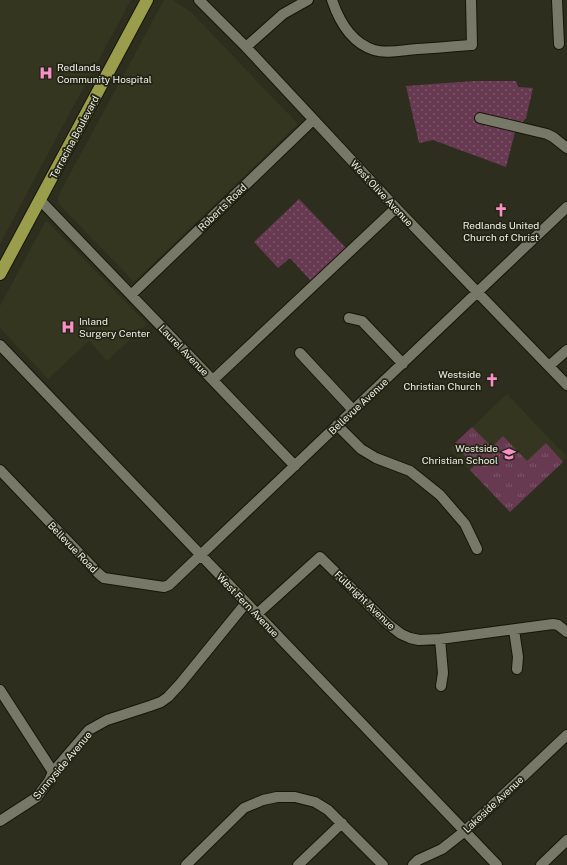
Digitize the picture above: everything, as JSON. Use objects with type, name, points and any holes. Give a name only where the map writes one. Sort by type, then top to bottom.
[{"type":"main road","name":"Terracina Boulevard","points":[[0,274],[148,0]]},
{"type":"street","name":"West Olive Avenue","points":[[198,0],[246,47],[396,208],[567,385]]},
{"type":"street","points":[[246,47],[283,14],[308,0]]},
{"type":"street","points":[[332,0],[336,11],[354,38],[363,45],[375,50],[389,51],[472,45],[471,0]]},
{"type":"street","points":[[557,0],[559,44]]},
{"type":"street","points":[[480,118],[547,134],[567,148]]},
{"type":"street","name":"Roberts Road","points":[[131,295],[313,120]]},
{"type":"street","name":"Laurel Avenue","points":[[40,200],[295,466]]},
{"type":"street","name":"Bellevue Avenue","points":[[200,556],[567,207]]},
{"type":"street","points":[[213,380],[396,208]]},
{"type":"street","points":[[349,318],[362,321],[403,364]]},
{"type":"street","name":"West Fern Avenue","points":[[0,345],[200,556],[497,865]]},
{"type":"street","points":[[549,366],[567,350]]},
{"type":"street","points":[[300,353],[353,410]]},
{"type":"street","points":[[338,425],[362,449],[376,458],[410,471],[440,495],[465,524],[477,549]]},
{"type":"street","name":"Bellevue Road","points":[[0,470],[104,578],[164,587],[169,586],[200,556]]},
{"type":"street","name":"Fulbright Avenue","points":[[257,614],[320,557],[372,609],[401,634],[419,640],[440,639],[553,624],[558,625],[567,632]]},
{"type":"street","name":"Sunnyside Avenue","points":[[0,821],[37,797],[49,781],[53,772],[89,730],[107,720],[161,702],[168,697],[246,603]]},
{"type":"street","points":[[514,630],[518,657],[517,669]]},
{"type":"street","points":[[440,639],[443,673],[441,686]]},
{"type":"street","points":[[0,690],[53,772]]},
{"type":"street","name":"Lakeside Avenue","points":[[413,865],[418,860],[442,849],[465,831],[565,742]]},
{"type":"street","points":[[189,864],[244,808],[262,800],[277,797],[295,797],[315,802],[328,810],[383,865]]},
{"type":"street","points":[[298,865],[342,823]]},
{"type":"street","points":[[541,865],[567,840]]},
{"type":"shaded area","name":"Redlands Community Hospital","points":[[0,0],[131,0],[0,244]]},
{"type":"shaded area","points":[[164,0],[173,0],[191,12],[297,123],[297,125],[136,280],[133,281],[59,204],[58,196]]},
{"type":"shaded area","points":[[47,221],[147,324],[107,361],[89,341],[48,379],[0,328],[0,306],[45,222]]},
{"type":"shaded area","name":"Westside Christian School","points":[[507,394],[567,457],[510,512],[449,449]]},
{"type":"green space","points":[[474,81],[516,81],[518,87],[533,88],[526,118],[515,132],[506,167],[433,140],[419,143],[406,86]]},
{"type":"green space","points":[[299,199],[348,250],[312,282],[290,258],[278,268],[254,242]]},
{"type":"green space","name":"Westside Christian School","points":[[472,427],[492,447],[503,436],[527,461],[546,443],[563,462],[510,512],[470,470],[474,466],[454,444]]},
{"type":"place","name":"Redlands Community Hospital","points":[[46,73]]},
{"type":"place","name":"Redlands United Church of Christ","points":[[501,210]]},
{"type":"place","name":"Inland Surgery Center","points":[[68,327]]},
{"type":"place","name":"Westside Christian Church","points":[[492,380]]},
{"type":"place","name":"Westside Christian School","points":[[509,454]]}]
